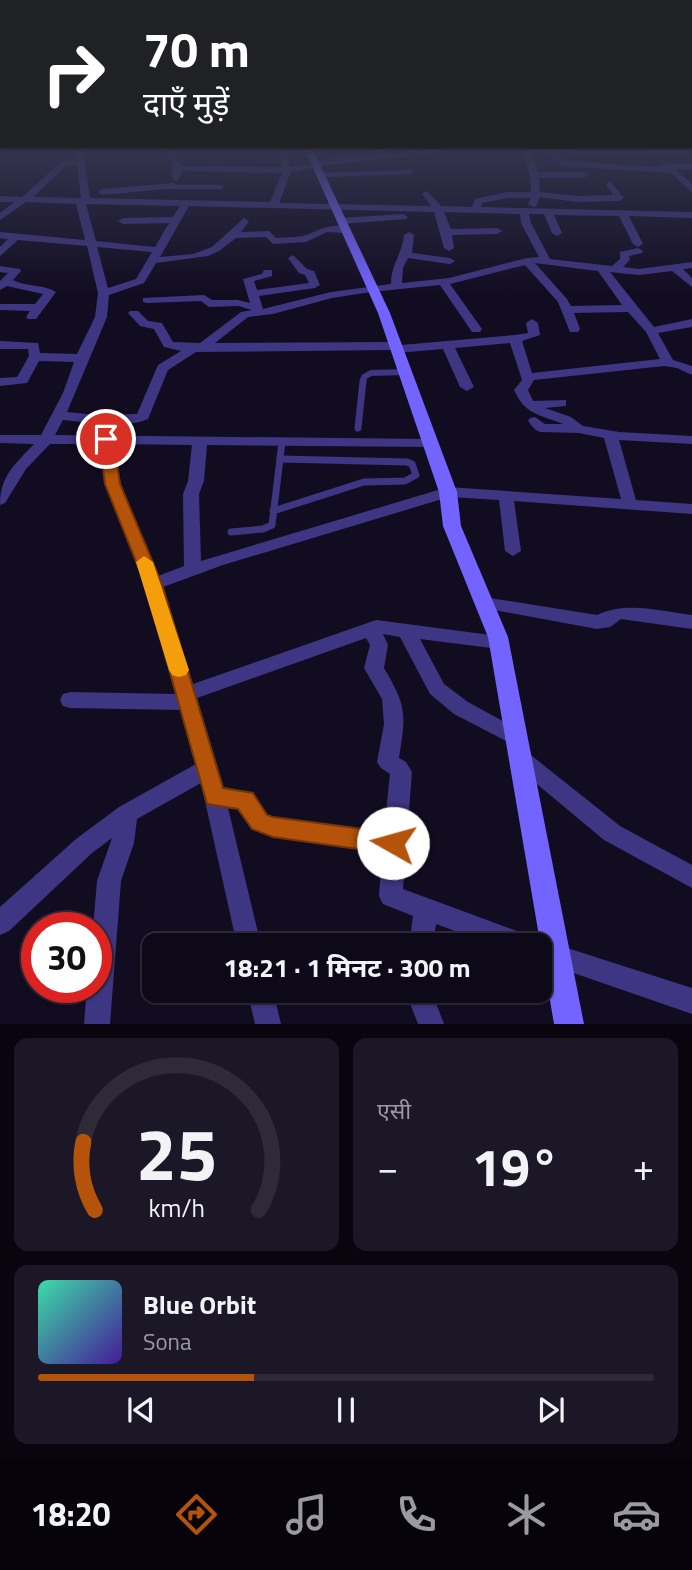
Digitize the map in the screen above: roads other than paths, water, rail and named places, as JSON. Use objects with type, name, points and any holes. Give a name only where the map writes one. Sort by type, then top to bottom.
[{"type":"main road","points":[[330,198],[397,348],[448,492],[452,526],[499,642],[518,748],[544,933]]},
{"type":"main road","points":[[552,968],[569,1024]]},
{"type":"street","points":[[0,199],[84,198],[274,205],[340,219],[402,218],[404,208]]},
{"type":"street","points":[[0,500],[20,467],[47,438],[101,317],[104,293],[84,198]]},
{"type":"street","points":[[166,203],[168,198]]},
{"type":"street","points":[[274,205],[277,198]]},
{"type":"street","points":[[430,198],[439,209],[448,232],[449,248]]},
{"type":"street","points":[[476,210],[478,201],[494,198]]},
{"type":"street","points":[[535,198],[527,211],[526,223],[545,260]]},
{"type":"street","points":[[578,212],[574,198],[619,198]]},
{"type":"street","points":[[0,217],[23,199]]},
{"type":"street","points":[[104,293],[136,284],[186,203]]},
{"type":"street","points":[[235,235],[269,234],[273,241],[278,242],[306,239],[340,219],[404,208],[690,217]]},
{"type":"street","points":[[548,212],[557,233]]},
{"type":"street","points":[[607,268],[624,262],[624,254],[638,248],[623,214]]},
{"type":"street","points":[[123,221],[174,220]]},
{"type":"street","points":[[0,235],[197,258],[225,243],[235,235],[244,221]]},
{"type":"street","points":[[448,232],[497,231]]},
{"type":"street","points":[[407,256],[408,235]]},
{"type":"street","points":[[0,253],[15,237]]},
{"type":"street","points":[[397,286],[396,273],[401,259],[407,256],[450,261]]},
{"type":"street","points":[[253,294],[316,285],[310,273],[303,271],[293,258]]},
{"type":"street","points":[[59,415],[113,419],[135,419],[143,416],[162,369],[242,316],[259,310],[331,295],[443,281],[527,261],[545,260],[639,272],[692,265]]},
{"type":"street","points":[[527,261],[563,301],[574,329]]},
{"type":"street","points":[[674,267],[692,284]]},
{"type":"street","points":[[607,268],[631,307],[651,331],[667,363]]},
{"type":"street","points":[[0,269],[16,271],[3,284]]},
{"type":"street","points":[[259,310],[248,279],[267,276],[268,272]]},
{"type":"street","points":[[443,281],[476,329]]},
{"type":"street","points":[[0,307],[35,313],[50,292],[3,284]]},
{"type":"street","points":[[147,300],[204,298],[209,303],[237,303],[259,310]]},
{"type":"street","points":[[566,310],[631,307]]},
{"type":"street","points":[[134,313],[144,324],[159,326],[170,346],[197,348],[448,346],[534,335],[532,323]]},
{"type":"street","points":[[651,331],[692,323]]},
{"type":"street","points":[[515,339],[527,378],[527,385],[521,390],[526,402],[543,413],[566,420],[579,429]]},
{"type":"street","points":[[0,345],[34,346],[35,356],[22,380],[0,382]]},
{"type":"street","points":[[448,346],[467,387]]},
{"type":"street","points":[[35,356],[83,358]]},
{"type":"street","points":[[527,378],[667,363],[680,363],[692,371]]},
{"type":"street","points":[[531,405],[561,404]]},
{"type":"street","points":[[113,419],[107,439],[113,484],[153,584],[208,768],[246,933]]},
{"type":"street","points":[[535,421],[541,428],[692,440]]},
{"type":"street","points":[[610,433],[630,505]]},
{"type":"street","points":[[0,439],[430,443]]},
{"type":"street","points":[[193,570],[191,494],[196,481],[201,441]]},
{"type":"street","points":[[153,584],[448,492],[692,509]]},
{"type":"street","points":[[506,496],[513,551]]},
{"type":"street","points":[[484,603],[597,622],[608,621],[611,615],[621,613],[692,622]]},
{"type":"street","points":[[70,700],[187,698],[371,629],[384,627],[499,642]]},
{"type":"street","points":[[371,629],[379,645],[374,668],[392,699],[394,724],[388,762],[401,772],[393,843],[391,896],[492,933]]},
{"type":"street","points":[[405,629],[437,689],[518,748],[611,833],[692,877]]},
{"type":"street","points":[[0,923],[84,846],[127,814],[208,768]]},
{"type":"street","points":[[215,797],[245,800],[260,822],[273,827],[393,843]]},
{"type":"street","points":[[97,1024],[109,881],[123,842],[127,814]]},
{"type":"street","points":[[423,933],[426,910]]},
{"type":"street","points":[[552,954],[692,1001]]},
{"type":"street","points":[[263,1003],[268,1024]]},
{"type":"street","points":[[423,1003],[431,1024]]},
{"type":"lane","points":[[358,428],[364,376],[371,373],[405,372]]},
{"type":"lane","points":[[230,532],[268,528],[272,525],[282,442]]},
{"type":"lane","points":[[274,511],[364,482],[405,481],[416,475],[412,464],[407,462],[280,459]]}]
